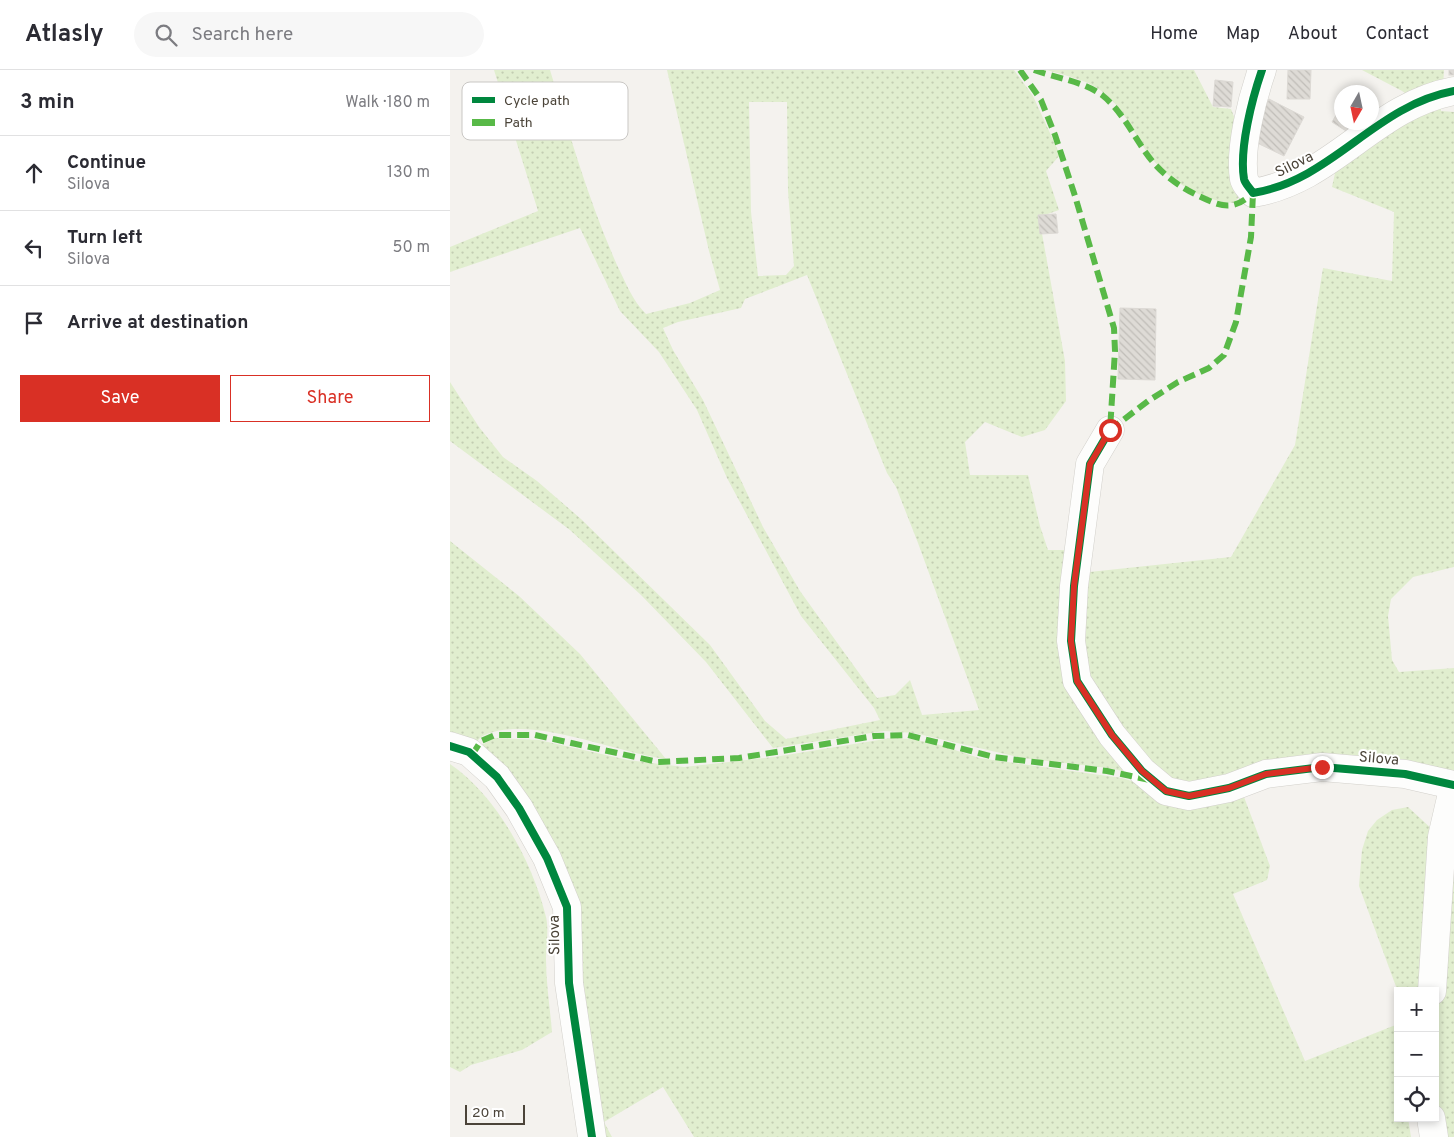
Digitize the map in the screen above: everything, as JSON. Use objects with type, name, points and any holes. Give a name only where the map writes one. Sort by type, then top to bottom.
[{"type":"street","name":"Silova","points":[[1262,70],[1256,88],[1243,162],[1245,182],[1252,193],[1276,189],[1319,168],[1402,109],[1439,94],[1454,91]]},
{"type":"street","name":"Silova","points":[[1110,430],[1090,464],[1074,586],[1071,641],[1077,681],[1112,735],[1142,771],[1166,791],[1189,796],[1229,788],[1266,774],[1322,767],[1405,774],[1454,785]]},
{"type":"street","name":"Silova","points":[[450,746],[469,752],[497,777],[519,808],[548,858],[567,907],[568,983],[592,1137]]},
{"type":"street","points":[[1432,987],[1442,837],[1454,785]]},
{"type":"street","points":[[1432,1122],[1434,1137]]},
{"type":"green space","points":[[494,70],[550,70],[554,82],[498,82]]},
{"type":"green space","points":[[667,70],[1014,70],[1033,96],[1060,155],[1046,171],[1059,210],[1039,217],[1065,361],[1066,401],[1045,430],[1022,437],[985,422],[965,442],[970,475],[1028,475],[1040,526],[1048,550],[1073,550],[1067,646],[1137,774],[1108,768],[1022,758],[914,733],[884,731],[773,748],[706,662],[641,595],[570,530],[450,441],[450,382],[479,427],[503,457],[537,481],[581,519],[710,645],[765,721],[786,739],[880,720],[874,708],[801,616],[727,478],[697,410],[659,352],[620,311],[580,228],[450,272],[450,247],[538,211],[516,140],[571,140],[607,241],[637,303],[646,314],[690,303],[720,290],[709,251]],"holes":[[[749,102],[787,102],[788,191],[794,266],[786,275],[758,276],[751,212]],[[807,275],[887,473],[896,487],[918,543],[979,710],[922,715],[910,680],[895,695],[877,698],[800,591],[763,527],[703,400],[673,350],[663,328],[678,322],[741,308],[745,299]]]},
{"type":"green space","points":[[1047,70],[1194,70],[1213,107],[1231,109],[1240,132],[1242,193],[1234,203],[1222,202],[1210,199],[1187,188],[1166,173],[1149,155],[1118,107],[1104,93],[1084,82]]},
{"type":"green space","points":[[1362,70],[1444,70],[1443,88],[1406,101],[1404,92]]},
{"type":"green space","points":[[1441,100],[1441,111],[1454,112],[1454,567],[1413,577],[1391,599],[1388,616],[1392,660],[1399,672],[1454,668],[1454,779],[1398,767],[1214,789],[1157,777],[1080,670],[1080,573],[1231,557],[1295,445],[1323,268],[1392,281],[1394,212],[1332,187],[1337,164]]},
{"type":"green space","points":[[450,541],[519,596],[580,654],[666,759],[576,737],[528,729],[506,730],[487,734],[473,746],[450,739]]},
{"type":"green space","points":[[494,738],[539,740],[628,760],[684,767],[774,757],[891,738],[911,739],[937,744],[979,758],[1122,778],[1157,789],[1241,789],[1270,866],[1267,880],[1233,894],[1305,1061],[1394,1026],[1394,1122],[1409,1122],[1411,1137],[694,1137],[663,1087],[604,1122],[612,1137],[597,1137],[574,909],[480,746]]},
{"type":"green space","points":[[450,764],[483,794],[498,812],[522,853],[540,896],[547,922],[546,968],[552,1032],[522,1050],[471,1065],[460,1072],[450,1067]]},
{"type":"green space","points":[[1408,807],[1434,831],[1418,987],[1396,987],[1359,886],[1362,850],[1368,831],[1377,820],[1392,810]]},
{"type":"green space","points":[[1454,815],[1454,1137],[1442,1137],[1439,1116],[1439,990]]},
{"type":"building","points":[[1288,70],[1311,70],[1310,99],[1287,99]]},
{"type":"building","points":[[1449,70],[1454,70],[1454,75],[1449,75]]},
{"type":"building","points":[[1215,80],[1233,82],[1231,107],[1213,106]]},
{"type":"building","points":[[1269,99],[1304,117],[1284,156],[1249,139]]},
{"type":"building","points":[[1345,130],[1358,130],[1354,136]]},
{"type":"building","points":[[1056,214],[1058,233],[1040,234],[1038,215]]},
{"type":"building","points":[[1120,308],[1156,309],[1155,380],[1118,379]]},
{"type":"marked path","points":[[1020,70],[1041,100],[1055,135],[1114,328],[1115,351],[1110,430],[1148,401],[1178,382],[1209,368],[1224,355],[1236,322],[1251,237],[1253,193]]},
{"type":"marked path","points":[[1034,70],[1077,83],[1102,95],[1121,115],[1157,167],[1185,189],[1209,201],[1228,206],[1246,199],[1253,193]]},
{"type":"marked path","points":[[472,755],[481,741],[495,735],[535,735],[658,762],[739,758],[874,736],[908,735],[994,757],[1107,771],[1150,780]]},
{"type":"cycle path","points":[[1262,70],[1254,95],[1243,153],[1244,179],[1253,193],[1281,186],[1307,174],[1400,111],[1426,99],[1454,91]]},
{"type":"cycle path","points":[[1110,430],[1090,464],[1074,586],[1071,641],[1077,681],[1112,735],[1142,771],[1166,791],[1189,796],[1229,788],[1266,774],[1322,767],[1405,774],[1454,785]]},
{"type":"cycle path","points":[[450,746],[469,752],[497,777],[519,808],[547,858],[567,907],[569,983],[592,1137]]},
{"type":"route","points":[[1110,430],[1090,464],[1074,586],[1071,641],[1077,681],[1112,735],[1142,771],[1166,791],[1189,796],[1229,788],[1266,774],[1322,767]]}]
